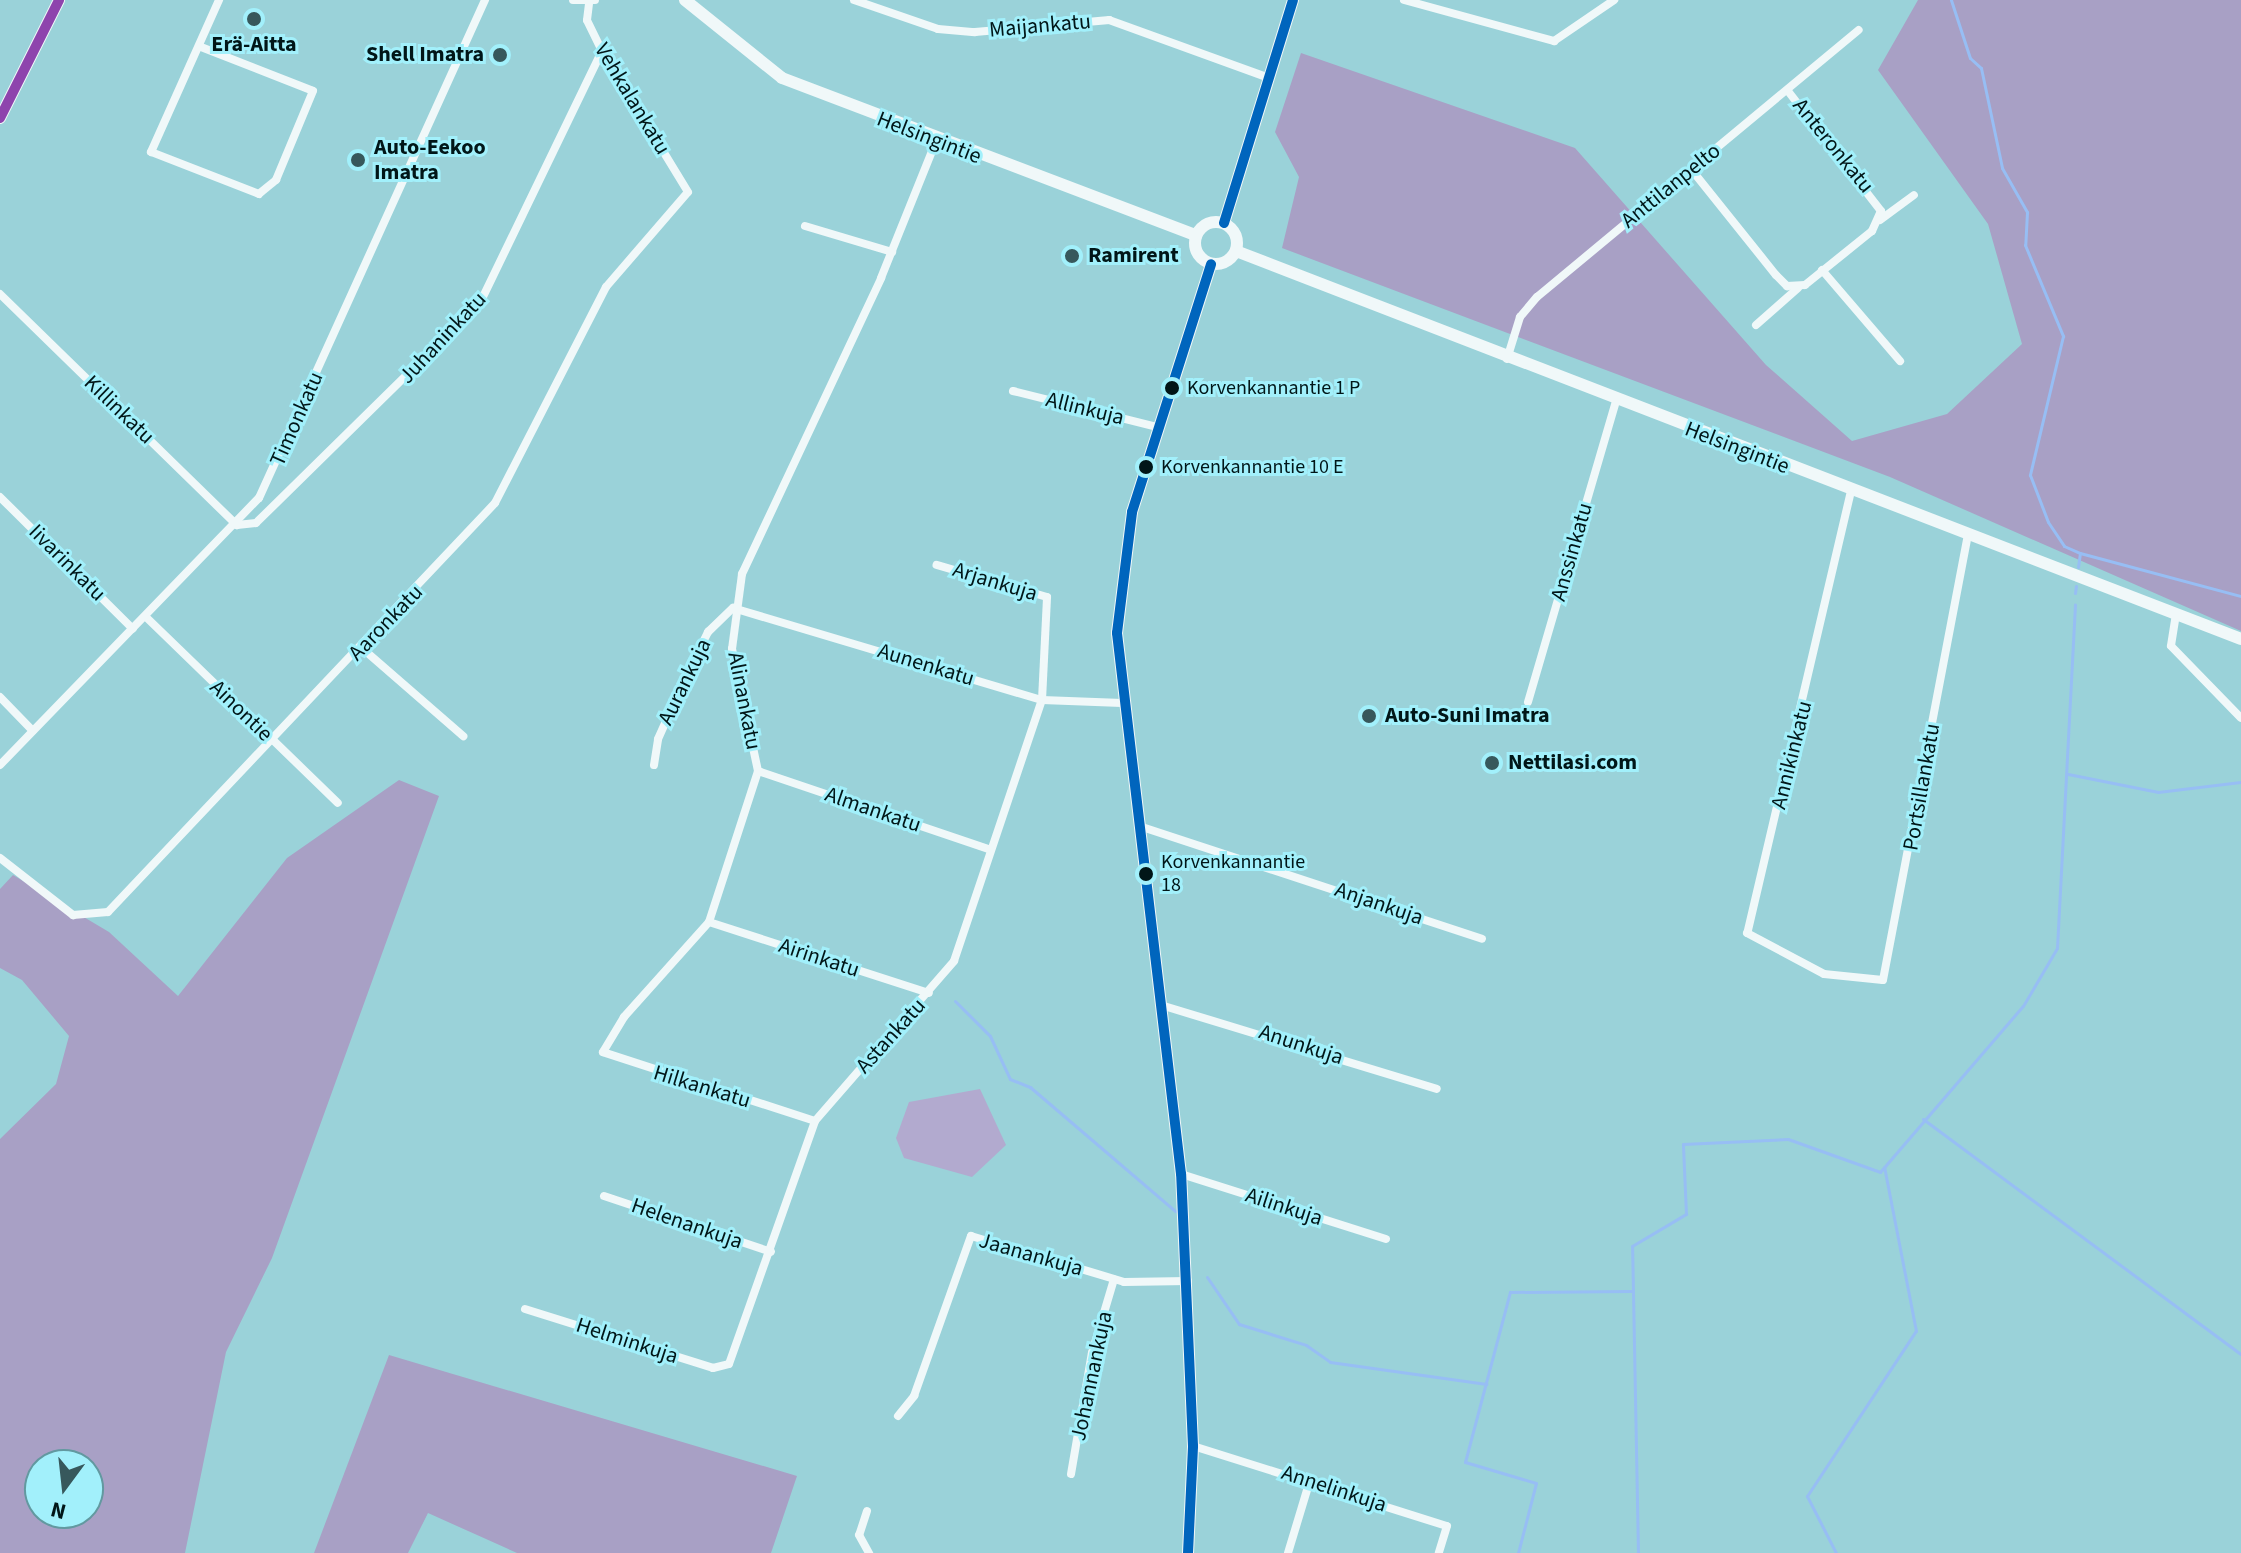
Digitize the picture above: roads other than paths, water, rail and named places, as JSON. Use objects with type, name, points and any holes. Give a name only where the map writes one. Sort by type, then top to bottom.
[{"type":"main road","points":[[0,118],[59,0]]},
{"type":"main road","name":"Helsingintie","points":[[685,0],[782,78],[936,141],[1196,235]]},
{"type":"main road","points":[[1224,223],[1293,0]]},
{"type":"main road","points":[[1188,1553],[1193,1446],[1188,1281],[1164,1006],[1122,703],[1123,559],[1157,427],[1211,264],[1236,251],[1236,234],[1224,223],[1207,223],[1196,235],[1197,253],[1211,264]]},
{"type":"main road","name":"Helsingintie","points":[[1236,251],[1506,360],[2241,639]]},
{"type":"street","points":[[201,47],[313,91],[276,180],[259,194],[151,152],[201,47],[219,0]]},
{"type":"street","name":"Timonkatu","points":[[0,765],[237,525],[273,472],[485,0]]},
{"type":"street","points":[[573,0],[592,1]]},
{"type":"street","name":"Maijankatu","points":[[854,0],[938,29],[975,32],[1109,20],[1269,78]]},
{"type":"street","points":[[1404,0],[1554,41],[1614,0]]},
{"type":"street","name":"Vehkalankatu","points":[[592,1],[587,20],[602,51],[688,192]]},
{"type":"street","name":"Anttilanpelto","points":[[1506,360],[1527,307],[1859,30]]},
{"type":"street","name":"Juhaninkatu","points":[[237,525],[268,517],[480,303],[602,51]]},
{"type":"street","name":"Anteronkatu","points":[[1756,325],[1880,220],[1878,202],[1788,91]]},
{"type":"street","name":"Alinankatu","points":[[604,1040],[709,922],[758,771],[732,649],[733,608],[742,574],[892,252],[936,141]]},
{"type":"street","points":[[1691,169],[1776,275],[1798,288]]},
{"type":"street","name":"Aaronkatu","points":[[0,858],[73,915],[96,919],[121,902],[271,740],[363,649],[495,503],[606,287],[688,192]]},
{"type":"street","points":[[1880,220],[1914,195]]},
{"type":"street","points":[[805,226],[892,252]]},
{"type":"street","points":[[1822,270],[1900,361]]},
{"type":"street","name":"Killinkatu","points":[[0,294],[237,525]]},
{"type":"street","name":"Allinkuja","points":[[1013,391],[1157,427]]},
{"type":"street","name":"Anssinkatu","points":[[1528,702],[1616,402]]},
{"type":"street","name":"Annikinkatu","points":[[1824,974],[1747,933],[1851,491]]},
{"type":"street","name":"Iivarinkatu","points":[[0,497],[133,629]]},
{"type":"street","name":"Portsillankatu","points":[[1824,974],[1883,980],[1968,535]]},
{"type":"street","name":"Arjankuja","points":[[937,565],[1047,597],[1042,700]]},
{"type":"street","name":"Aunenkatu","points":[[733,608],[1042,700],[1122,703]]},
{"type":"street","name":"Aurankuja","points":[[654,765],[658,739],[708,632],[733,608]]},
{"type":"street","points":[[2176,614],[2171,646],[2241,718]]},
{"type":"street","name":"Ainontie","points":[[146,617],[338,803]]},
{"type":"street","points":[[363,649],[463,736]]},
{"type":"street","points":[[0,697],[33,731]]},
{"type":"street","name":"Astankatu","points":[[729,1364],[815,1121],[954,961],[989,849],[1042,700]]},
{"type":"street","name":"Almankatu","points":[[758,771],[989,849]]},
{"type":"street","name":"Anjankuja","points":[[1139,826],[1482,939]]},
{"type":"street","name":"Airinkatu","points":[[709,922],[929,993]]},
{"type":"street","name":"Anunkuja","points":[[1164,1006],[1437,1089]]},
{"type":"street","name":"Hilkankatu","points":[[604,1040],[603,1052],[618,1062],[815,1121]]},
{"type":"street","name":"Ailinkuja","points":[[1181,1174],[1386,1239]]},
{"type":"street","name":"Helenankuja","points":[[604,1196],[771,1252]]},
{"type":"street","name":"Jaanankuja","points":[[898,1416],[914,1396],[971,1236],[1114,1279],[1188,1281]]},
{"type":"street","name":"Johannankuja","points":[[1071,1474],[1092,1353],[1114,1279]]},
{"type":"street","name":"Helminkuja","points":[[525,1309],[713,1368],[729,1364]]},
{"type":"street","name":"Annelinkuja","points":[[1193,1446],[1310,1480],[1447,1526],[1439,1553]]},
{"type":"street","points":[[1288,1553],[1310,1480]]},
{"type":"street","points":[[867,1511],[859,1535],[869,1553]]},
{"type":"waterway","points":[[1951,0],[1970,58],[1981,68],[2002,168],[2027,212],[2025,245],[2063,336],[2030,475],[2048,522],[2064,546],[2080,553],[2241,596]]},
{"type":"waterway","points":[[2078,567],[2080,553]]},
{"type":"waterway","points":[[2075,593],[2076,586]]},
{"type":"waterway","points":[[1638,1553],[1632,1246],[1686,1214],[1683,1144],[1788,1139],[1880,1172],[2023,1006],[2057,948],[2075,604]]},
{"type":"waterway","points":[[2068,774],[2158,792],[2241,782]]},
{"type":"waterway","points":[[955,1001],[990,1036],[1010,1079],[1030,1087],[1175,1211]]},
{"type":"waterway","points":[[1923,1119],[2241,1354]]},
{"type":"waterway","points":[[1836,1553],[1807,1496],[1916,1331],[1884,1167]]},
{"type":"waterway","points":[[1207,1277],[1239,1324],[1306,1345],[1330,1362],[1486,1384]]},
{"type":"waterway","points":[[1518,1553],[1536,1483],[1465,1462],[1510,1292],[1631,1291]]},
{"type":"place","name":"Erä-Aitta","points":[[254,19]]},
{"type":"place","name":"Shell Imatra","points":[[500,55]]},
{"type":"place","name":"Auto-Eekoo Imatra","points":[[358,160]]},
{"type":"place","name":"Ramirent","points":[[1072,256]]},
{"type":"place","name":"Korvenkannantie 1 P","points":[[1172,388]]},
{"type":"place","name":"Korvenkannantie 10 E","points":[[1146,467]]},
{"type":"place","name":"Auto-Suni Imatra","points":[[1369,716]]},
{"type":"place","name":"Nettilasi.com","points":[[1492,763]]},
{"type":"place","name":"Korvenkannantie 18","points":[[1146,874]]}]
